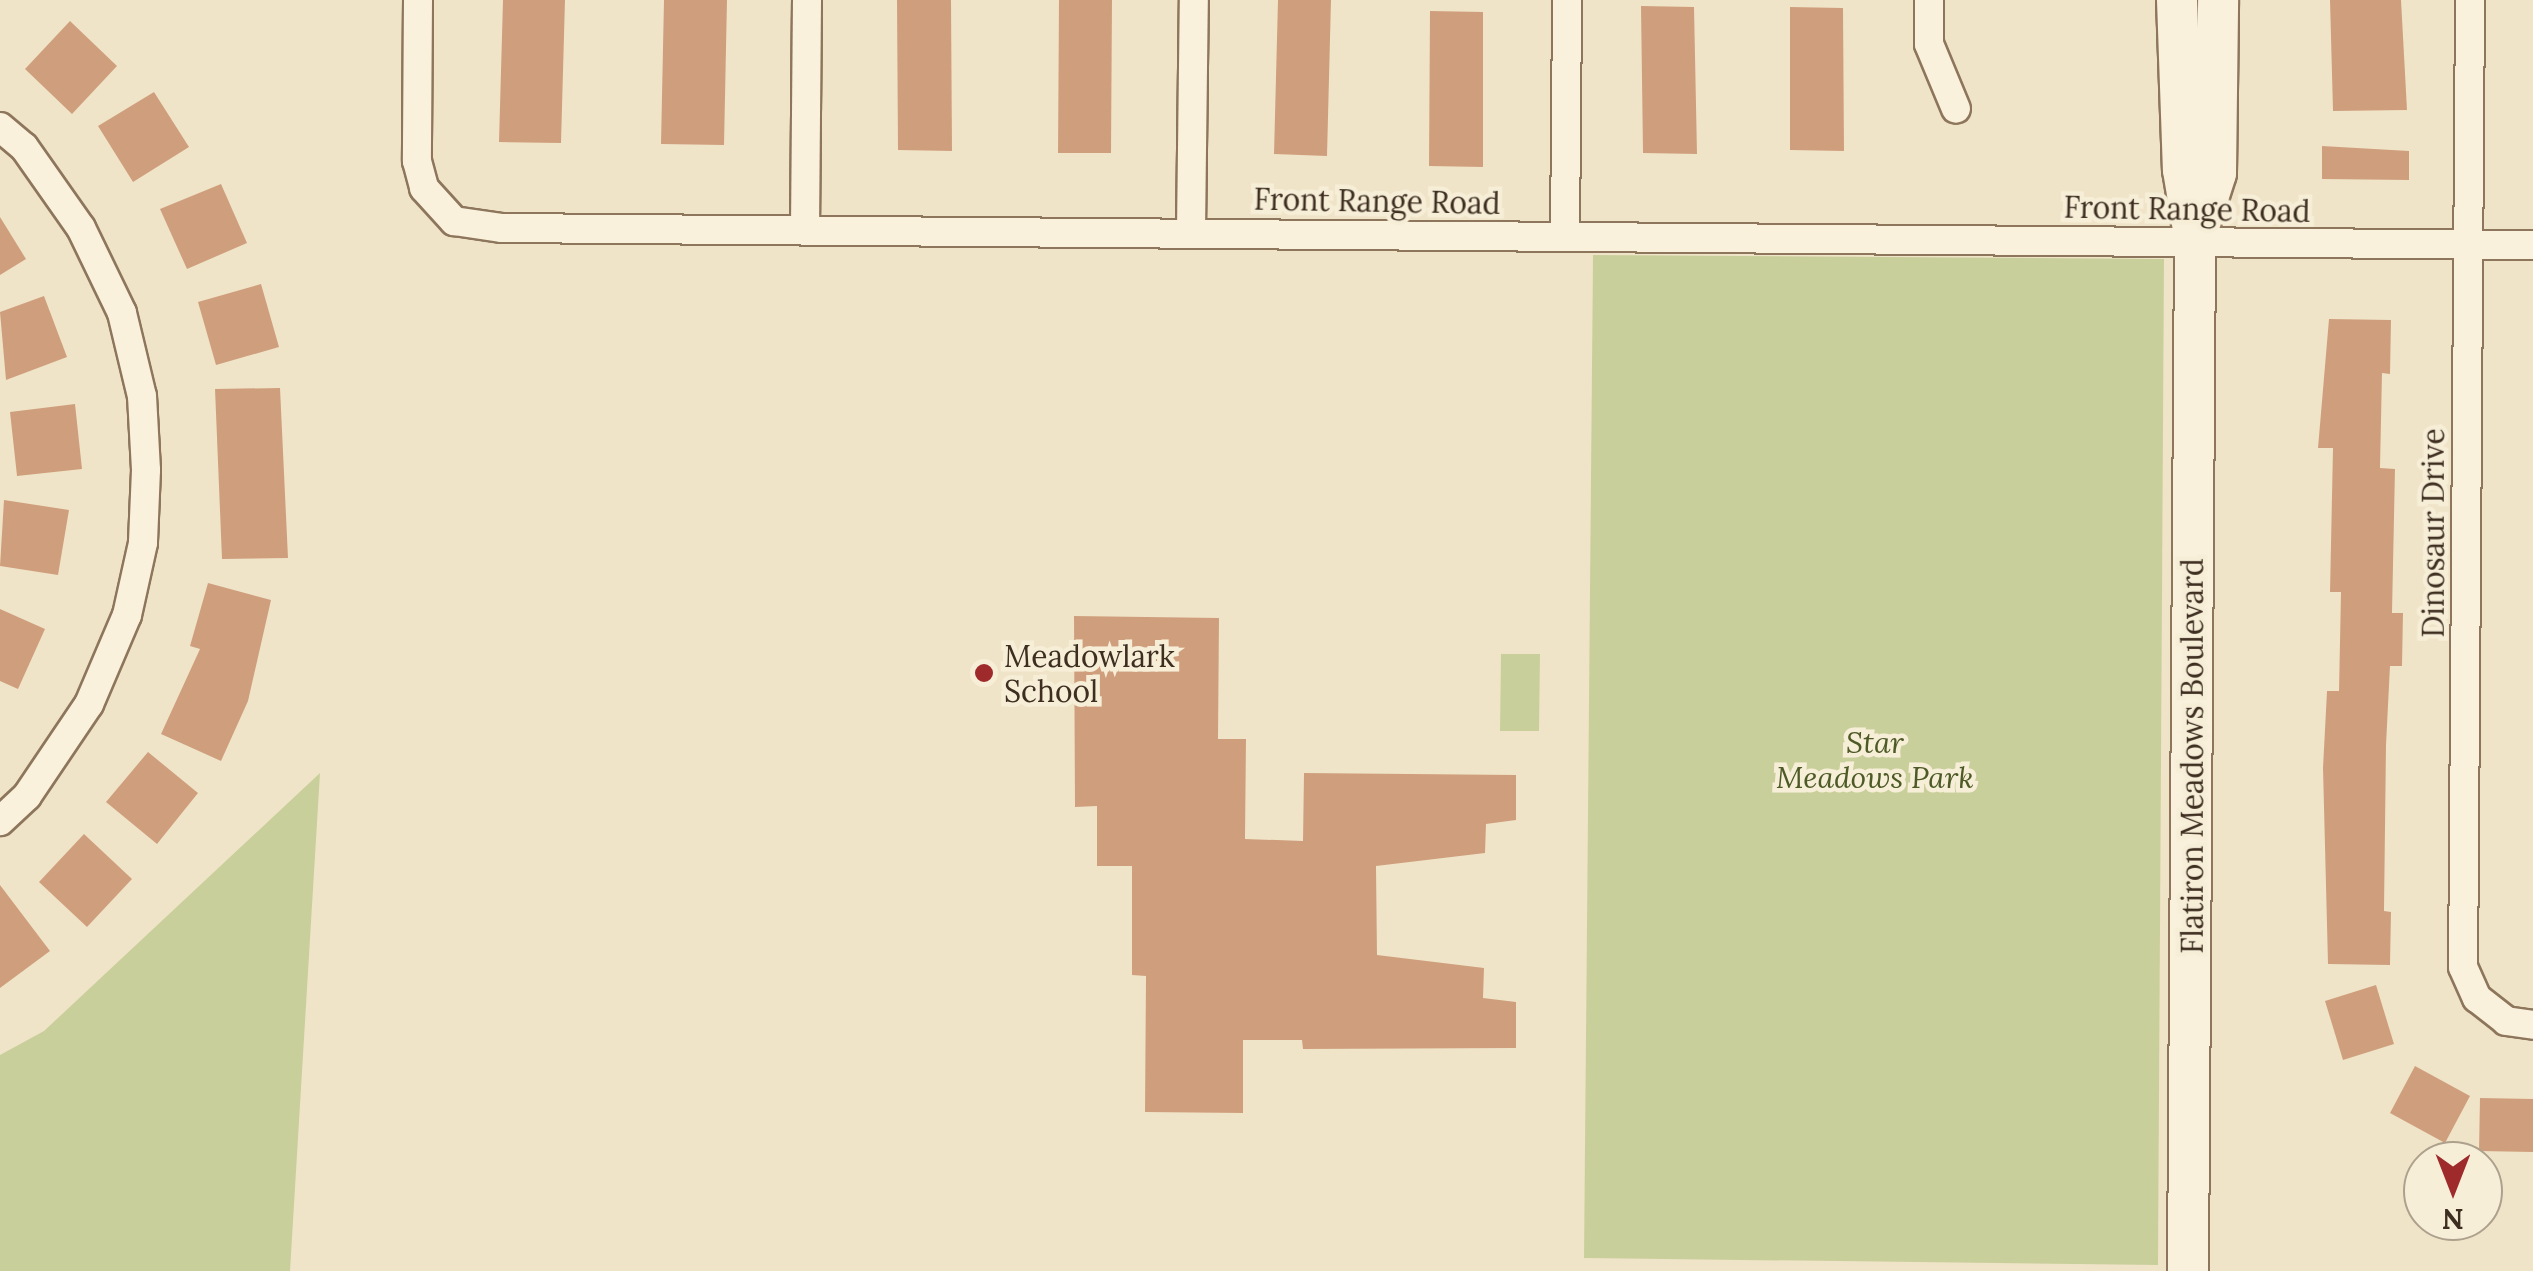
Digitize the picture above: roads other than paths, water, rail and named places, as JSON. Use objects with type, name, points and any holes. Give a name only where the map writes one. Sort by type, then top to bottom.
[{"type":"street","name":"Front Range Road","points":[[418,0],[417,161],[424,188],[454,222],[805,230],[2533,245]]},
{"type":"street","points":[[805,230],[807,0]]},
{"type":"street","points":[[1191,231],[1194,0]]},
{"type":"street","points":[[1565,236],[1568,0]]},
{"type":"street","points":[[1928,0],[1928,44],[1956,109]]},
{"type":"street","name":"Flatiron Meadows Boulevard","points":[[2178,0],[2183,170],[2195,241],[2188,1271]]},
{"type":"street","name":"Flatiron Meadows Boulevard","points":[[2195,241],[2216,173],[2218,0]]},
{"type":"street","name":"Dinosaur Drive","points":[[2470,0],[2463,967],[2477,998],[2506,1021],[2533,1025]]},
{"type":"street","points":[[0,127],[24,147],[81,228],[122,314],[142,396],[146,470],[143,543],[127,615],[88,704],[26,796],[0,821]]},
{"type":"place","name":"Meadowlark School","points":[[984,673]]},
{"type":"park label","name":"Star Meadows Park","points":[[1875,759]]}]
